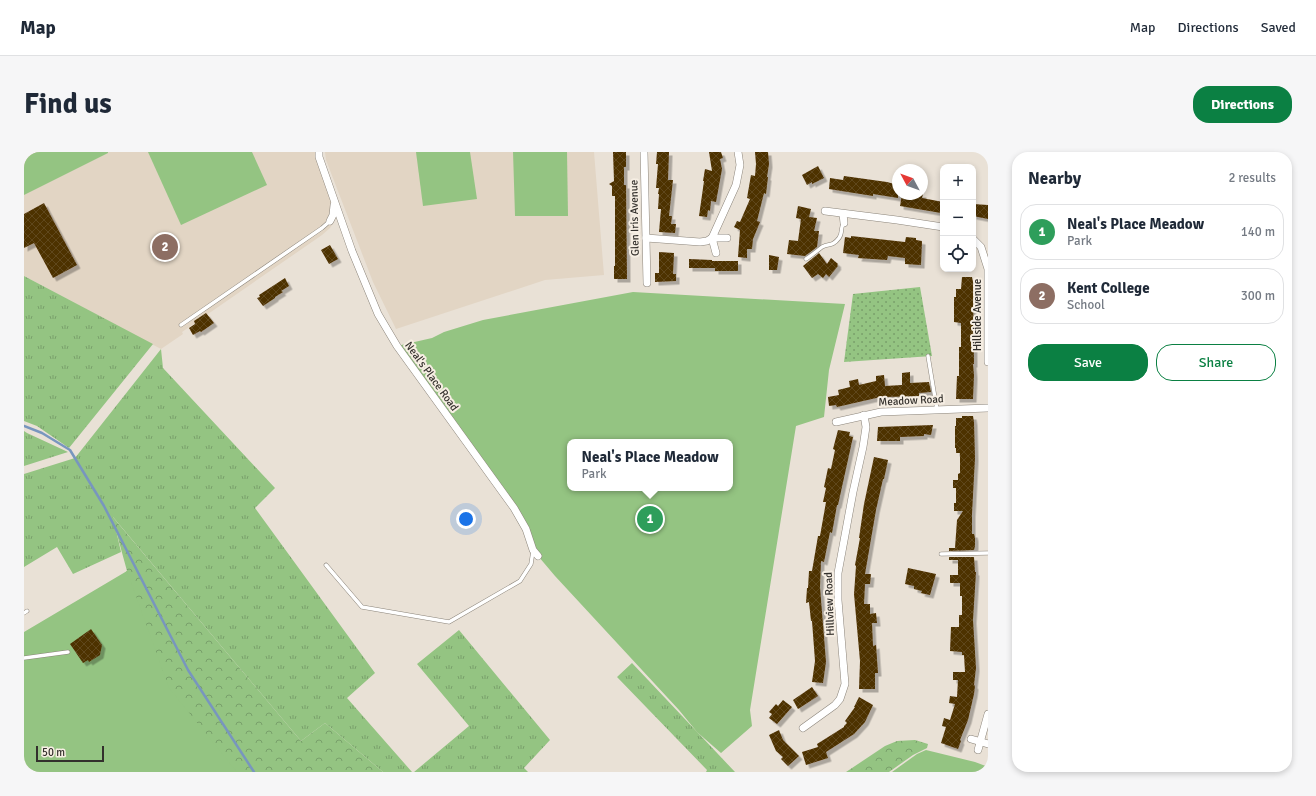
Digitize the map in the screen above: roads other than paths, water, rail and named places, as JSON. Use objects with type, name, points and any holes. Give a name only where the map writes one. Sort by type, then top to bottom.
[{"type":"street","name":"Neal's Place Road","points":[[319,152],[319,157],[352,251],[378,314],[397,346],[514,508],[526,529],[533,550],[538,556]]},
{"type":"street","name":"Glen Iris Avenue","points":[[644,152],[647,283]]},
{"type":"street","points":[[646,238],[700,242],[707,242],[712,238],[736,185],[740,165],[738,152]]},
{"type":"street","name":"Neal's Place Road","points":[[330,221],[334,210],[333,195]]},
{"type":"street","points":[[825,211],[940,227]]},
{"type":"street","points":[[843,214],[844,223]]},
{"type":"street","points":[[712,238],[727,238]]},
{"type":"street","points":[[712,238],[716,253]]},
{"type":"street","name":"Hillside Avenue","points":[[976,242],[981,247],[988,269],[988,362]]},
{"type":"street","name":"Meadow Road","points":[[836,422],[881,412],[988,408]]},
{"type":"street","name":"Hillview Road","points":[[803,728],[835,705],[840,699],[845,684],[838,600],[838,573],[863,447],[866,427],[864,415]]},
{"type":"street","points":[[978,750],[988,714]]},
{"type":"street","points":[[971,739],[988,744]]},
{"type":"lane","name":"Neal's Place Road","points":[[181,325],[258,273],[330,221]]},
{"type":"lane","points":[[806,259],[824,247],[831,246],[840,237],[842,225],[844,223]]},
{"type":"lane","points":[[928,356],[937,410]]},
{"type":"lane","points":[[326,565],[362,607],[449,622],[520,581],[531,564],[533,550]]},
{"type":"lane","points":[[941,554],[988,553]]},
{"type":"lane","points":[[24,658],[68,652]]},
{"type":"waterway","points":[[24,426],[42,433],[70,450],[104,506],[188,670],[254,772]]},
{"type":"place","name":"Kent College","points":[[165,247]]},
{"type":"place","name":"Neal's Place Meadow","points":[[650,519]]}]
